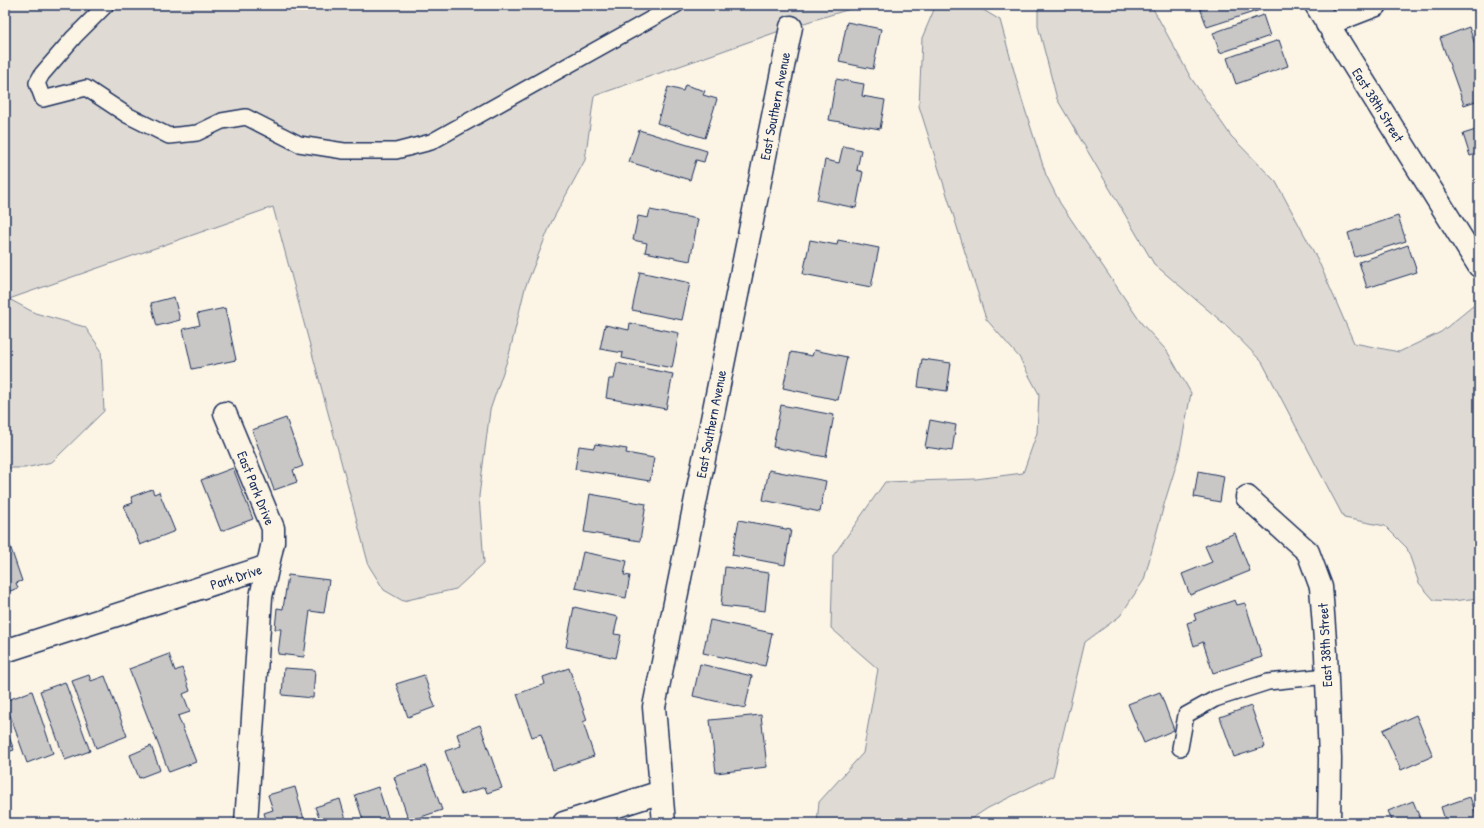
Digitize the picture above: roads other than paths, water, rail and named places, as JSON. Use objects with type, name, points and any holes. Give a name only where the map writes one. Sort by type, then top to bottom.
[{"type":"street","name":"East 38th Street","points":[[1316,5],[1479,266]]},
{"type":"street","points":[[1327,24],[1376,5]]},
{"type":"street","name":"East Southern Avenue","points":[[664,823],[654,707],[792,27]]},
{"type":"street","name":"East Park Drive","points":[[225,413],[274,528],[268,566]]},
{"type":"street","name":"East 38th Street","points":[[1247,497],[1308,552],[1321,587],[1327,676],[1330,759],[1329,823]]},
{"type":"street","name":"Park Drive","points":[[5,652],[268,566]]},
{"type":"street","name":"Park Drive","points":[[246,823],[261,598],[268,566]]},
{"type":"street","points":[[564,823],[662,792]]},
{"type":"lane","points":[[106,5],[74,37],[42,74],[37,83],[43,99],[86,88],[126,115],[168,136],[197,133],[222,121],[246,117],[299,144],[344,151],[396,151],[431,142],[676,5]]},
{"type":"lane","points":[[1180,748],[1186,715],[1215,699],[1268,682],[1327,676]]}]
